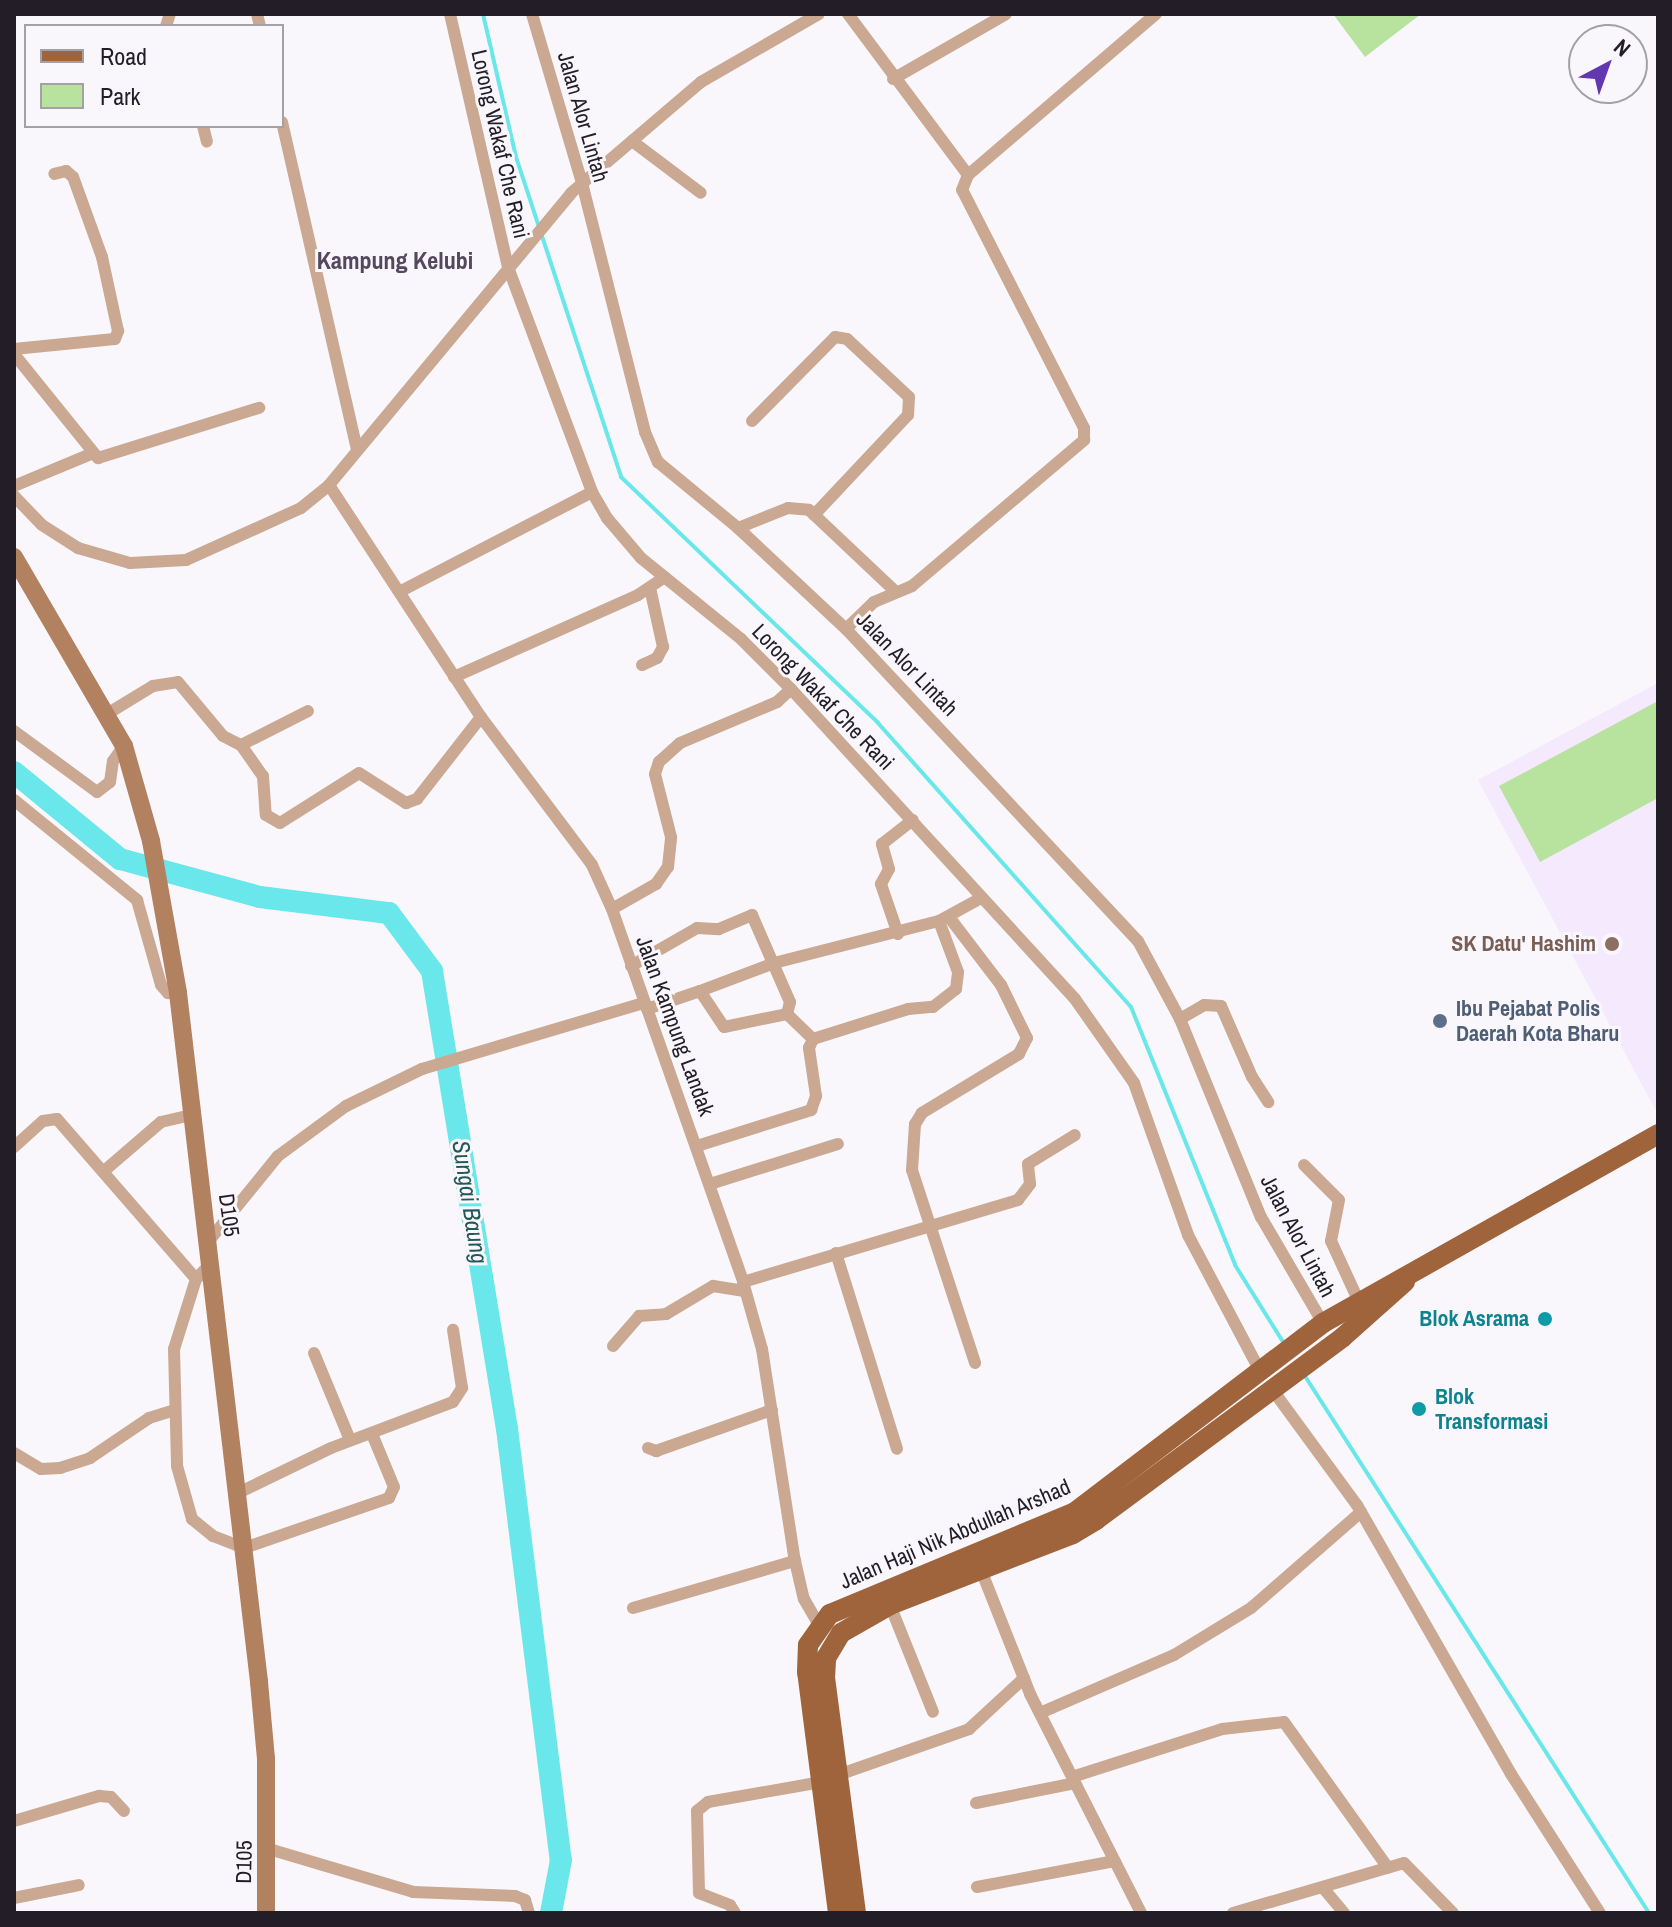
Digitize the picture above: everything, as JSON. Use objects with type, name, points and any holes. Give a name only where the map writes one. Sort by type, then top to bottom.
[{"type":"main road","name":"Jalan Haji Nik Abdullah Arshad","points":[[819,1625],[846,1603],[1075,1512],[1319,1326],[1658,1134]]},
{"type":"main road","name":"Jalan Haji Nik Abdullah Arshad","points":[[833,1645],[856,1621],[1096,1520],[1330,1347],[1426,1263]]},
{"type":"main road","points":[[819,1625],[808,1645],[807,1672],[856,1913]]},
{"type":"main road","points":[[833,1645],[825,1679],[838,1913]]},
{"type":"street","name":"Lorong Wakaf Che Rani","points":[[450,14],[508,267],[592,492],[641,558],[791,689],[1075,999],[1134,1083],[1188,1235],[1260,1371]]},
{"type":"street","name":"Jalan Alor Lintah","points":[[532,14],[582,183],[645,432],[658,462],[738,528],[846,629],[1115,914],[1155,967],[1180,1019],[1261,1217],[1319,1326]]},
{"type":"street","points":[[14,496],[42,525],[78,548],[104,558],[150,564],[186,560],[285,518],[329,485],[571,193],[701,82],[819,14]]},
{"type":"street","points":[[848,14],[893,79],[968,175]]},
{"type":"street","points":[[893,79],[1006,14]]},
{"type":"street","points":[[846,629],[874,602],[924,576],[1085,434],[962,197],[968,175],[1155,14]]},
{"type":"street","points":[[204,128],[207,142]]},
{"type":"street","points":[[283,128],[357,449]]},
{"type":"street","points":[[632,141],[701,193]]},
{"type":"street","points":[[54,174],[66,171],[73,177],[102,257],[118,331],[115,339],[14,352],[91,454],[101,458],[259,408]]},
{"type":"street","points":[[752,421],[835,337],[847,339],[909,397],[908,415],[814,515]]},
{"type":"street","points":[[14,486],[91,454]]},
{"type":"street","name":"Jalan Kampung Landak","points":[[329,485],[481,717],[592,865],[612,909],[744,1287],[772,1410],[795,1561],[804,1599],[833,1645]]},
{"type":"street","points":[[401,591],[592,492]]},
{"type":"street","points":[[738,528],[788,508],[801,507],[814,515],[896,592]]},
{"type":"street","name":"D105","points":[[14,557],[124,746],[151,841],[178,993],[244,1548],[266,1759],[269,1849],[266,1913]]},
{"type":"street","points":[[454,677],[650,588],[665,577]]},
{"type":"street","points":[[642,665],[657,658],[663,647],[650,588]]},
{"type":"street","points":[[107,714],[153,686],[178,682],[223,736],[241,745],[263,776],[266,815],[280,823],[359,773],[412,802],[481,717]]},
{"type":"street","points":[[612,909],[656,884],[668,867],[671,837],[655,774],[659,762],[680,743],[779,702],[791,689]]},
{"type":"street","points":[[241,745],[308,711]]},
{"type":"street","points":[[14,731],[97,792],[110,782],[113,761],[124,746]]},
{"type":"street","points":[[14,800],[137,900],[161,985],[168,993],[178,993]]},
{"type":"street","points":[[898,934],[881,884],[889,869],[882,844],[913,820]]},
{"type":"street","points":[[208,1242],[278,1156],[346,1106],[422,1069],[491,1046],[700,991],[774,963],[898,934],[944,919],[981,898]]},
{"type":"street","points":[[631,966],[697,928],[719,929],[750,915],[757,919],[790,1002],[787,1014]]},
{"type":"street","points":[[697,1146],[811,1110],[816,1096],[809,1046],[813,1039],[908,1009],[933,1007],[956,989],[958,972],[944,919]]},
{"type":"street","points":[[944,919],[1001,985],[1026,1041],[1017,1055],[918,1117],[912,1170],[927,1227],[975,1363]]},
{"type":"street","points":[[700,991],[724,1027],[787,1014]]},
{"type":"street","points":[[1180,1019],[1204,1005],[1221,1006],[1268,1102]]},
{"type":"street","points":[[787,1014],[813,1039]]},
{"type":"street","points":[[104,1171],[161,1122],[191,1115]]},
{"type":"street","points":[[14,1147],[43,1121],[57,1119],[196,1279]]},
{"type":"street","points":[[613,1346],[639,1316],[666,1314],[713,1286],[744,1287],[836,1253],[1018,1200],[1030,1184],[1028,1164],[1075,1135]]},
{"type":"street","points":[[710,1184],[838,1144]]},
{"type":"street","points":[[1304,1165],[1339,1200],[1331,1241],[1359,1302]]},
{"type":"street","points":[[836,1253],[897,1449]]},
{"type":"street","points":[[211,1263],[196,1279],[174,1349],[177,1466],[192,1519],[213,1536],[244,1548],[392,1496],[392,1481],[372,1434]]},
{"type":"street","points":[[238,1493],[350,1440],[453,1402],[459,1395],[453,1330]]},
{"type":"street","points":[[314,1353],[350,1440]]},
{"type":"street","points":[[1272,1389],[1361,1512],[1511,1774],[1600,1913]]},
{"type":"street","points":[[14,1453],[41,1469],[60,1468],[90,1458],[149,1418],[175,1410]]},
{"type":"street","points":[[648,1448],[656,1451],[772,1410]]},
{"type":"street","points":[[1040,1713],[1174,1655],[1251,1608],[1361,1512]]},
{"type":"street","points":[[633,1608],[795,1561]]},
{"type":"street","points":[[981,1570],[1040,1713],[1141,1913]]},
{"type":"street","points":[[890,1605],[933,1712]]},
{"type":"street","points":[[735,1913],[730,1905],[699,1893],[697,1811],[708,1802],[829,1778],[969,1729],[1024,1678]]},
{"type":"street","points":[[976,1803],[1074,1780],[1222,1729],[1284,1722],[1388,1868]]},
{"type":"street","points":[[14,1821],[99,1796],[111,1797],[124,1811]]},
{"type":"street","points":[[269,1849],[413,1892],[515,1896],[525,1900],[529,1913]]},
{"type":"street","points":[[977,1887],[1115,1861]]},
{"type":"street","points":[[1233,1913],[1324,1889],[1404,1863],[1414,1868],[1453,1913]]},
{"type":"street","points":[[14,1898],[79,1885]]},
{"type":"street","points":[[1324,1889],[1344,1913]]},
{"type":"shaded area","name":"SK Datu' Hashim","points":[[1658,683],[1658,1108],[1655,1109],[1478,780]]},
{"type":"green space","points":[[1333,14],[1421,14],[1365,57]]},
{"type":"green space","points":[[1658,701],[1658,798],[1540,862],[1499,786]]},
{"type":"waterway","points":[[483,14],[516,157],[621,477],[878,723],[1131,1007],[1235,1265],[1285,1345]]},
{"type":"waterway","name":"Sungai Baung","points":[[14,772],[120,859],[260,897],[389,913],[432,971],[507,1429],[561,1860],[551,1913]]},
{"type":"waterway","points":[[1303,1373],[1649,1913]]},
{"type":"place","name":"SK Datu' Hashim","points":[[1612,944]]},
{"type":"place","name":"Ibu Pejabat Polis Daerah Kota Bharu","points":[[1440,1021]]},
{"type":"place","name":"Blok Asrama","points":[[1545,1319]]},
{"type":"place","name":"Blok Transformasi","points":[[1419,1409]]},
{"type":"district","name":"Kampung Kelubi","points":[[395,261]]}]
